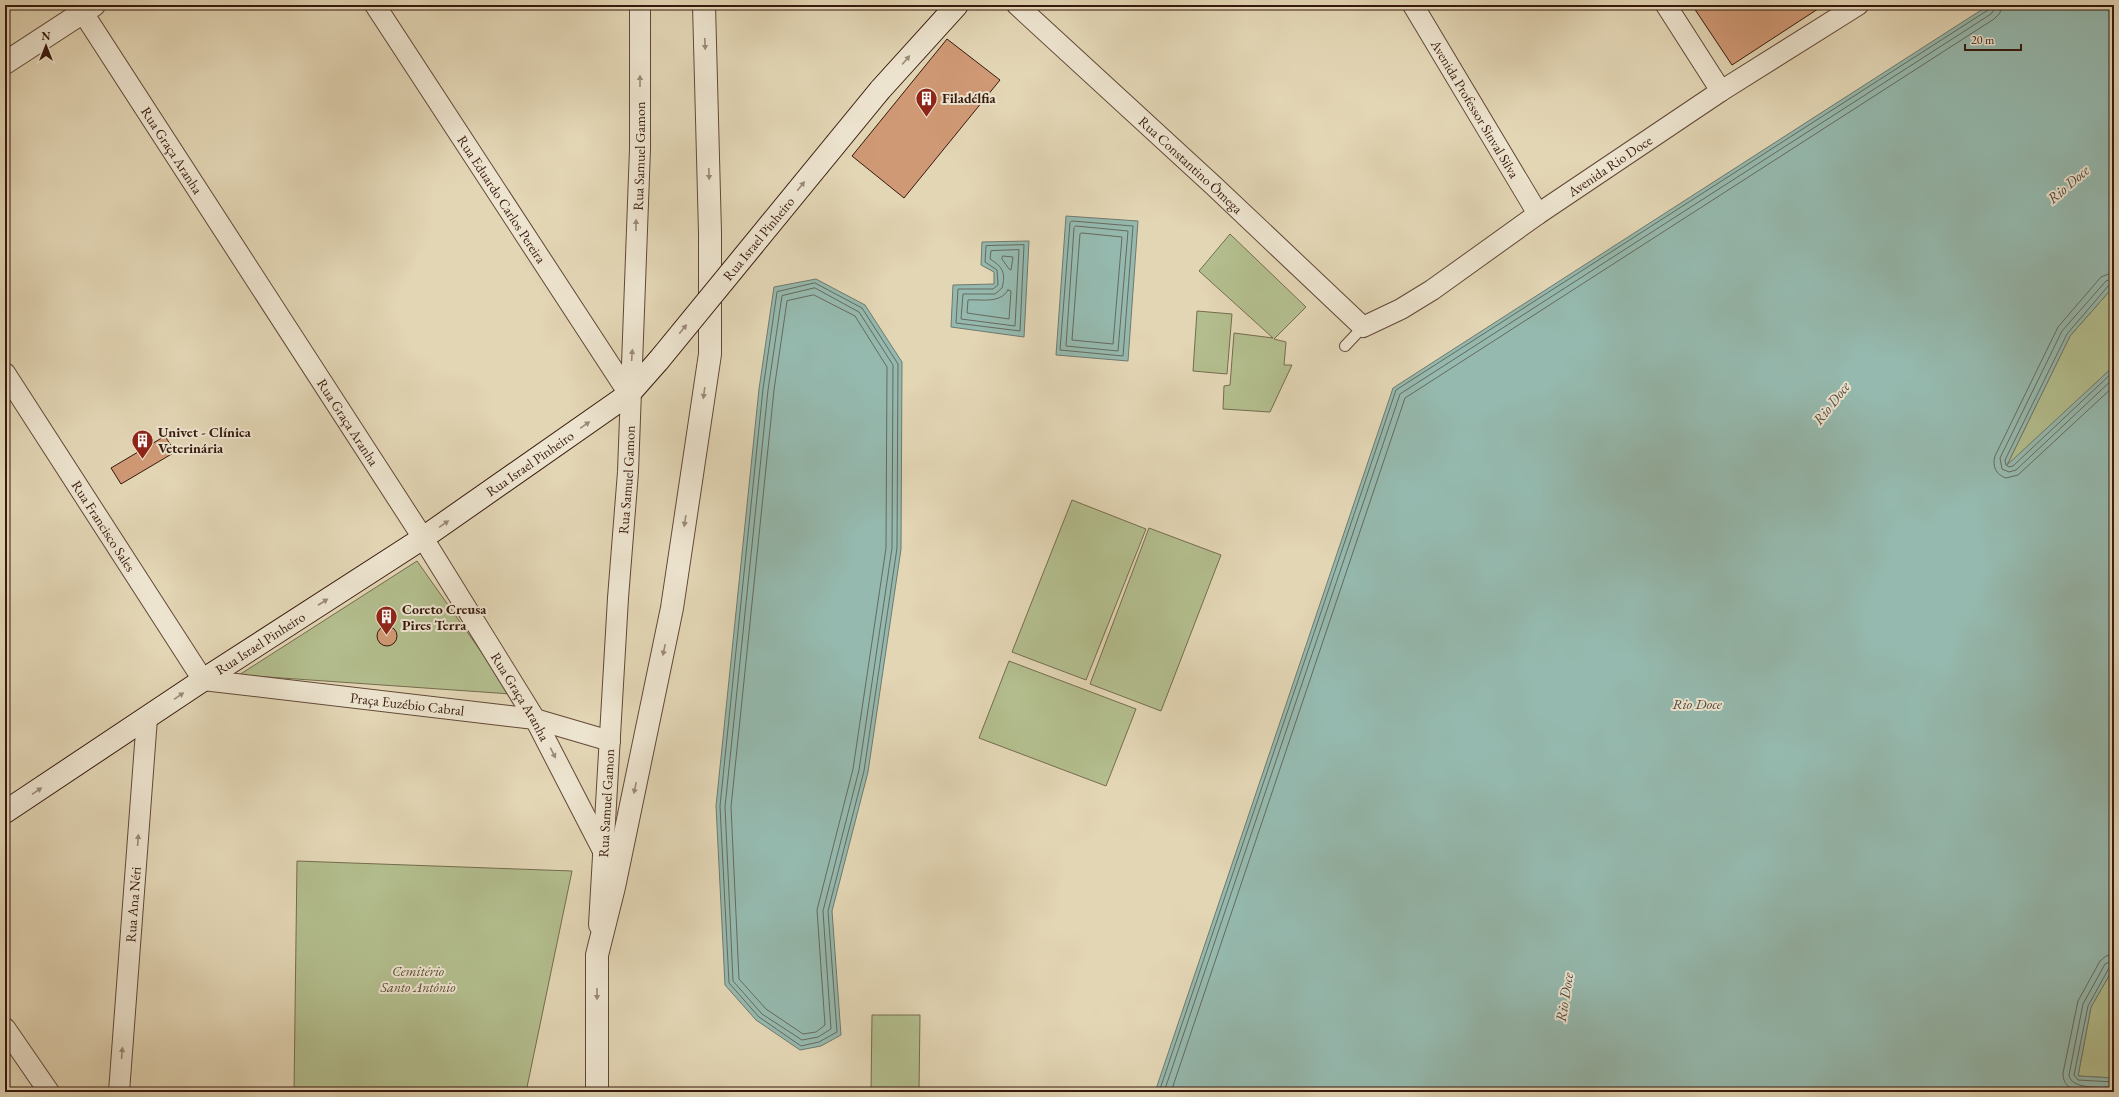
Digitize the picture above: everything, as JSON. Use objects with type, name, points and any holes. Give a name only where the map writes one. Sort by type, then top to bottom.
[{"type":"main road","points":[[597,1092],[597,955],[614,887],[672,608],[710,354],[710,233],[704,5]]},
{"type":"main road","name":"Rua Israel Pinheiro","points":[[5,812],[203,680],[423,538],[629,394],[659,360],[880,90],[957,5]]},
{"type":"main road","points":[[5,63],[85,7]]},
{"type":"street","name":"Rua Eduardo Carlos Pereira","points":[[375,5],[629,394]]},
{"type":"street","name":"Rua Samuel Gamon","points":[[597,955],[602,849],[618,598],[628,472],[629,394],[640,149],[640,5]]},
{"type":"street","name":"Rua Constantino Ômega","points":[[1017,5],[1209,181],[1363,327]]},
{"type":"street","name":"Avenida Professor Sinval Silva","points":[[1413,5],[1538,214]]},
{"type":"street","points":[[1666,5],[1722,91]]},
{"type":"street","name":"Avenida Rio Doce","points":[[1363,327],[1401,309],[1432,290],[1538,214],[1722,91],[1858,5]]},
{"type":"street","name":"Rua Graça Aranha","points":[[85,7],[423,538],[535,719],[602,849]]},
{"type":"street","name":"Rua Francisco Sales","points":[[5,373],[203,680]]},
{"type":"street","name":"Praça Euzébio Cabral","points":[[203,680],[535,719],[610,741]]},
{"type":"street","name":"Rua Ana Néri","points":[[120,1092],[147,718]]},
{"type":"street","points":[[5,1028],[49,1092]]},
{"type":"lane","points":[[1346,346],[1363,327]]},
{"type":"green space","points":[[1230,234],[1306,307],[1274,339],[1286,342],[1284,365],[1292,365],[1270,412],[1223,409],[1224,386],[1230,385],[1234,333],[1273,338],[1199,271]]},
{"type":"green space","points":[[2114,286],[2114,366],[2006,467],[2070,336]]},
{"type":"green space","points":[[1197,311],[1232,314],[1227,374],[1193,371]]},
{"type":"green space","points":[[1072,500],[1146,529],[1086,680],[1012,652]]},
{"type":"green space","points":[[1149,528],[1221,555],[1161,711],[1090,684]]},
{"type":"green space","points":[[417,561],[511,694],[239,675]]},
{"type":"green space","points":[[1009,661],[1136,709],[1106,786],[979,738]]},
{"type":"green space","name":"Cemitério Santo Antônio","points":[[297,861],[572,871],[526,1092],[294,1092]]},
{"type":"green space","points":[[2114,967],[2114,1078],[2078,1076],[2091,1007]]},
{"type":"green space","points":[[872,1015],[920,1015],[919,1092],[871,1092]]},
{"type":"water","name":"Rio Doce","points":[[1989,5],[2114,5],[2114,286],[2070,336],[2007,465],[2114,366],[2114,967],[2091,1007],[2078,1076],[2114,1078],[2114,1092],[1155,1092],[1393,388]]},
{"type":"water","points":[[1066,216],[1138,221],[1128,361],[1056,355]]},
{"type":"water","points":[[1029,241],[1024,337],[951,327],[953,285],[994,284],[994,272],[981,265],[982,242]]},
{"type":"water","points":[[816,279],[865,305],[902,362],[901,549],[868,772],[832,911],[841,1035],[821,1046],[800,1050],[756,1020],[725,985],[716,806],[759,389],[774,287]]},
{"type":"building","points":[[1692,5],[1824,5],[1732,65]]},
{"type":"building","name":"Filadélfia","points":[[947,39],[1000,80],[904,198],[852,156]]},
{"type":"building","name":"Univet - Clínica Veterinária","points":[[165,436],[175,452],[121,484],[111,468]]},
{"type":"building","name":"Coreto Creusa Pires Terra","points":[[387,626],[394,629],[397,636],[394,643],[387,646],[380,643],[377,636],[380,629]]},
{"type":"place","name":"Filadélfia","points":[[926,118]]},
{"type":"place","name":"Univet - Clínica Veterinária","points":[[143,460]]},
{"type":"place","name":"Coreto Creusa Pires Terra","points":[[387,636]]}]
